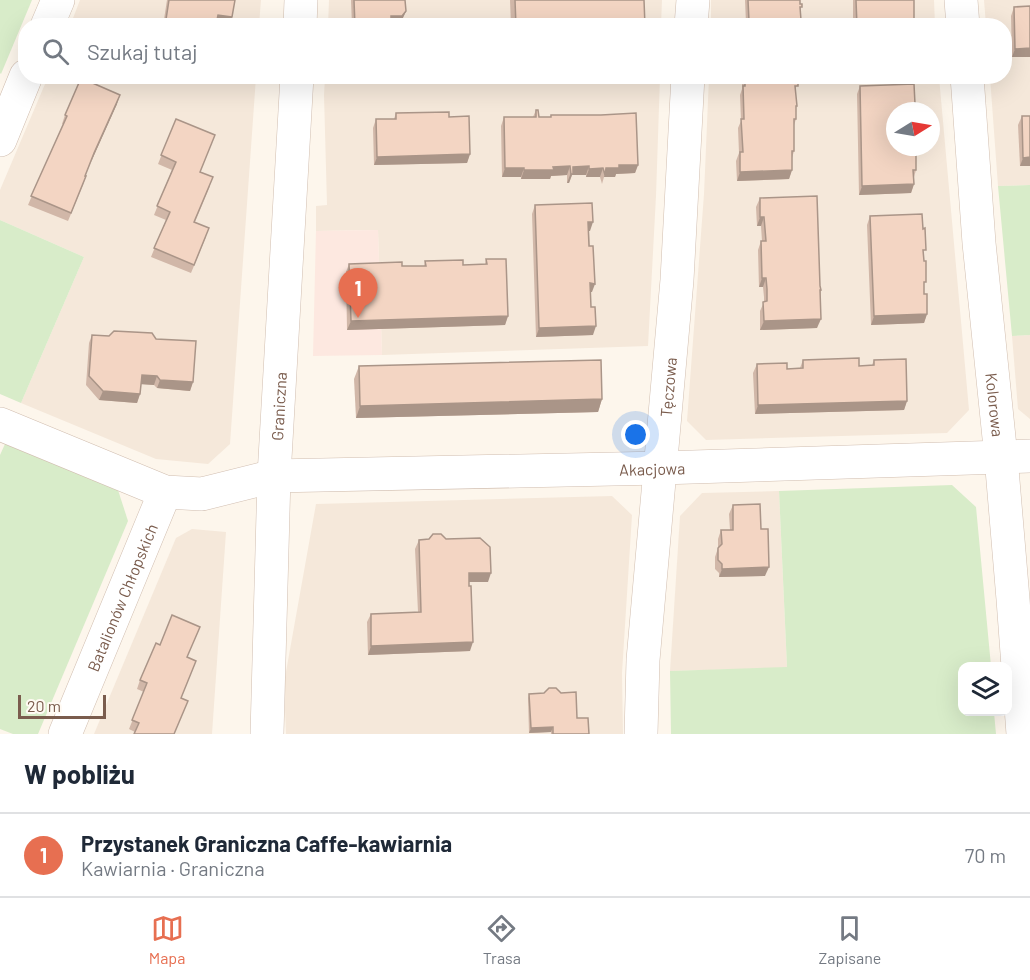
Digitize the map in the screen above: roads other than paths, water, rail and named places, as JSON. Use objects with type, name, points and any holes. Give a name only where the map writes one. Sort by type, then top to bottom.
[{"type":"street","points":[[50,18],[58,0]]},
{"type":"street","points":[[300,18],[301,0]]},
{"type":"street","points":[[692,18],[693,0]]},
{"type":"street","points":[[961,0],[962,18]]},
{"type":"street","points":[[0,140],[23,84]]},
{"type":"street","name":"Graniczna","points":[[267,734],[274,476],[297,84]]},
{"type":"street","name":"Tęczowa","points":[[641,734],[643,660],[677,280],[688,84]]},
{"type":"street","name":"Kolorowa","points":[[968,84],[979,243],[1015,457],[1023,734]]},
{"type":"street","name":"Akacjowa","points":[[0,424],[165,492],[202,494],[274,476],[661,468],[1015,457]]},
{"type":"street","name":"Batalionów Chłopskich","points":[[65,734],[165,492]]},
{"type":"place","name":"Przystanek Graniczna Caffe-kawiarnia","points":[[358,318]]}]
